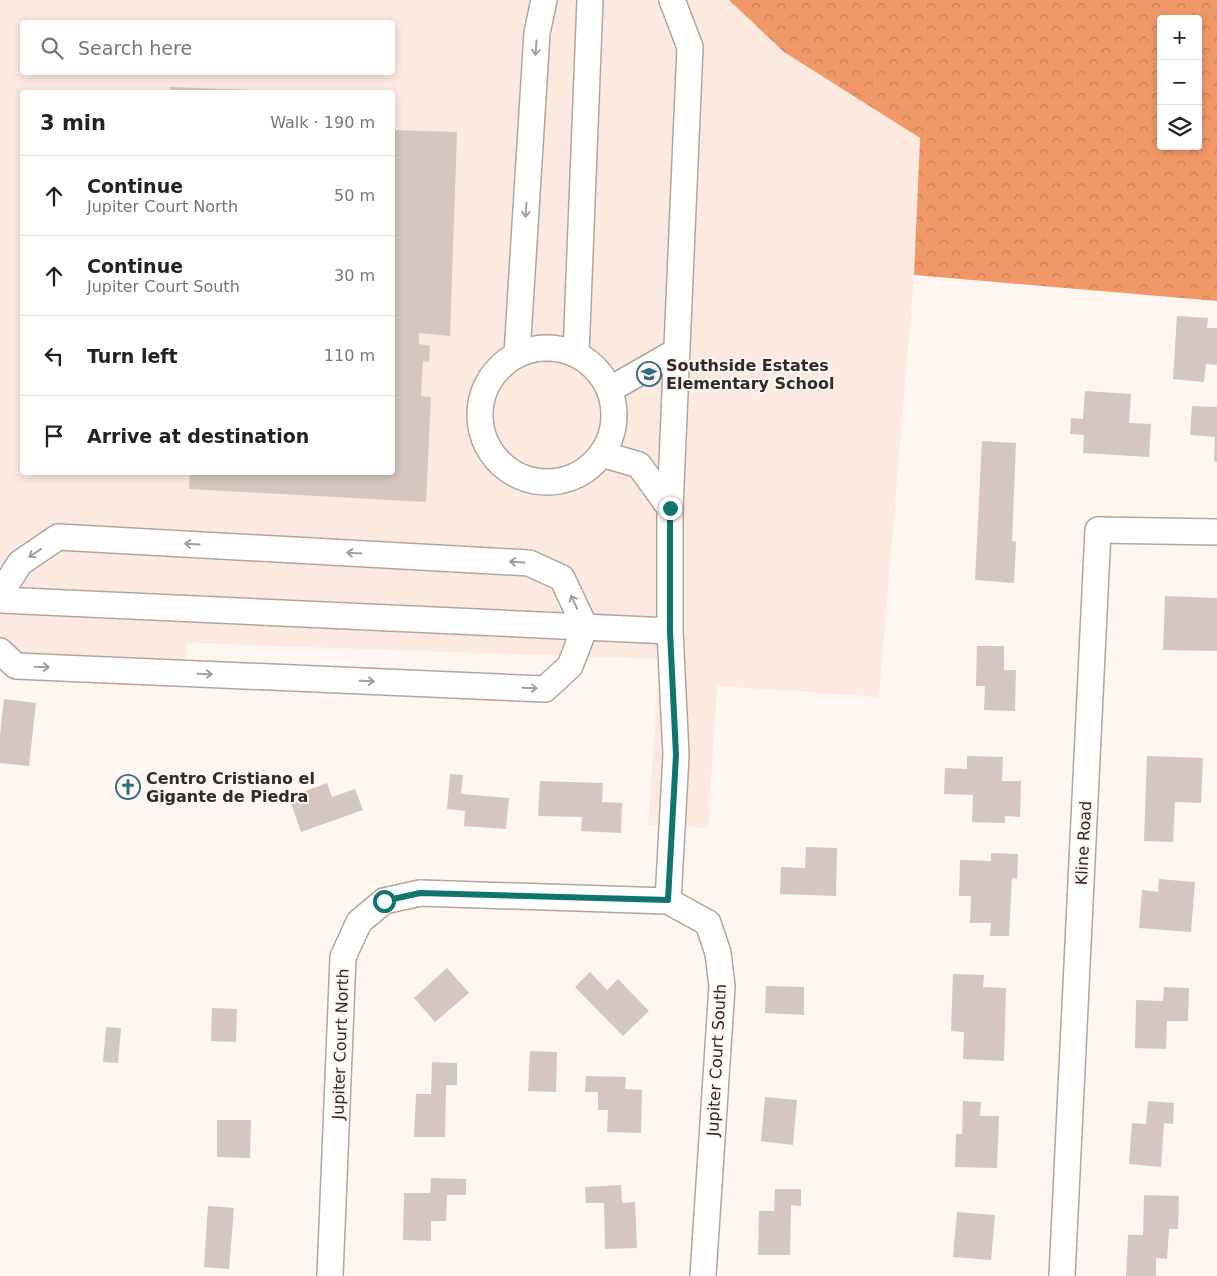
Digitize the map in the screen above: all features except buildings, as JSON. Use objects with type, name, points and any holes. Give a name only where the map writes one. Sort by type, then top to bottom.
[{"type":"street","points":[[517,354],[537,33],[544,0]]},
{"type":"street","points":[[576,354],[590,0]]},
{"type":"street","points":[[668,900],[676,755],[670,631],[670,508],[690,47],[672,0]]},
{"type":"street","points":[[536,348],[556,348],[576,354],[596,369],[609,390],[614,411],[611,434],[602,454],[586,470],[566,479],[544,482],[522,478],[503,466],[489,450],[481,428],[480,406],[486,385],[499,367],[517,354],[536,348]]},
{"type":"street","points":[[609,390],[677,351]]},
{"type":"street","points":[[602,454],[639,465],[670,508]]},
{"type":"street","name":"Kline Road","points":[[1062,1276],[1098,530],[1217,532]]},
{"type":"street","points":[[0,594],[20,563],[58,537],[529,563],[562,578],[585,627],[570,666],[545,688],[16,666],[0,650]]},
{"type":"street","points":[[0,600],[670,631]]},
{"type":"street","name":"Jupiter Court North","points":[[330,1276],[343,957],[359,922],[384,901],[420,893],[546,896]]},
{"type":"street","name":"Jupiter Court South","points":[[546,896],[668,900],[708,924],[718,953],[722,986],[703,1276]]},
{"type":"shaded area","name":"Southside Estates Elementary School","points":[[0,0],[729,0],[784,52],[920,138],[914,275],[879,697],[717,686],[708,828],[648,825],[660,659],[187,643],[184,679],[0,671]]},
{"type":"green space","points":[[729,0],[1217,0],[1217,301],[914,275],[920,138],[784,52]]},
{"type":"place","name":"Southside Estates Elementary School","points":[[649,374]]},
{"type":"place","name":"Centro Cristiano el Gigante de Piedra","points":[[128,787]]},
{"type":"route","points":[[384,901],[420,893],[668,900],[676,755],[670,631],[670,508]]}]
